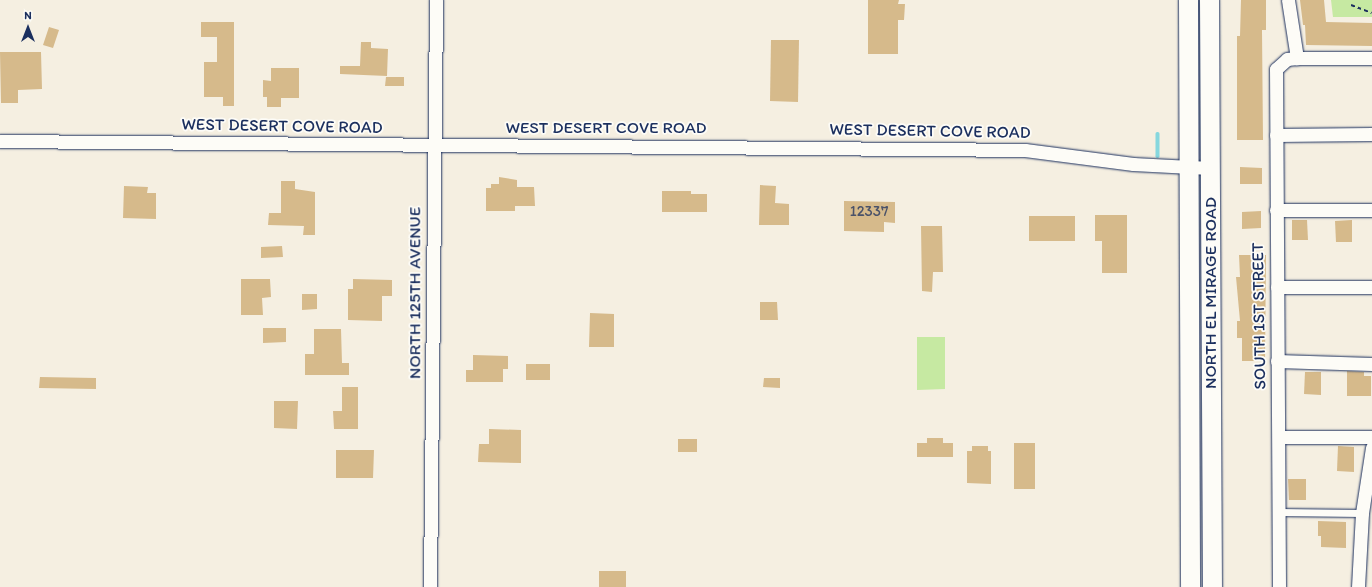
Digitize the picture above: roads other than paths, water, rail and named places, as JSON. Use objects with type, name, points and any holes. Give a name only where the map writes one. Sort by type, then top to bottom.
[{"type":"main road","name":"NORTH EL MIRAGE ROAD","points":[[1188,0],[1190,587]]},
{"type":"main road","name":"NORTH EL MIRAGE ROAD","points":[[1209,0],[1212,587]]},
{"type":"street","name":"NORTH 125TH AVENUE","points":[[430,587],[436,0]]},
{"type":"street","points":[[1288,0],[1297,58],[1372,58]]},
{"type":"street","name":"SOUTH 1ST STREET","points":[[1279,587],[1276,69],[1287,59],[1297,58]]},
{"type":"street","points":[[1276,135],[1372,134]]},
{"type":"street","name":"WEST DESERT COVE ROAD","points":[[0,141],[1025,150],[1133,164],[1210,168]]},
{"type":"street","points":[[1276,210],[1372,210]]},
{"type":"street","points":[[1277,287],[1372,287]]},
{"type":"street","points":[[1277,361],[1372,364]]},
{"type":"street","points":[[1279,437],[1372,437]]},
{"type":"street","points":[[1358,587],[1362,513],[1372,448]]},
{"type":"lane","points":[[1278,512],[1362,513]]},
{"type":"waterway","points":[[1158,134],[1158,156]]}]
